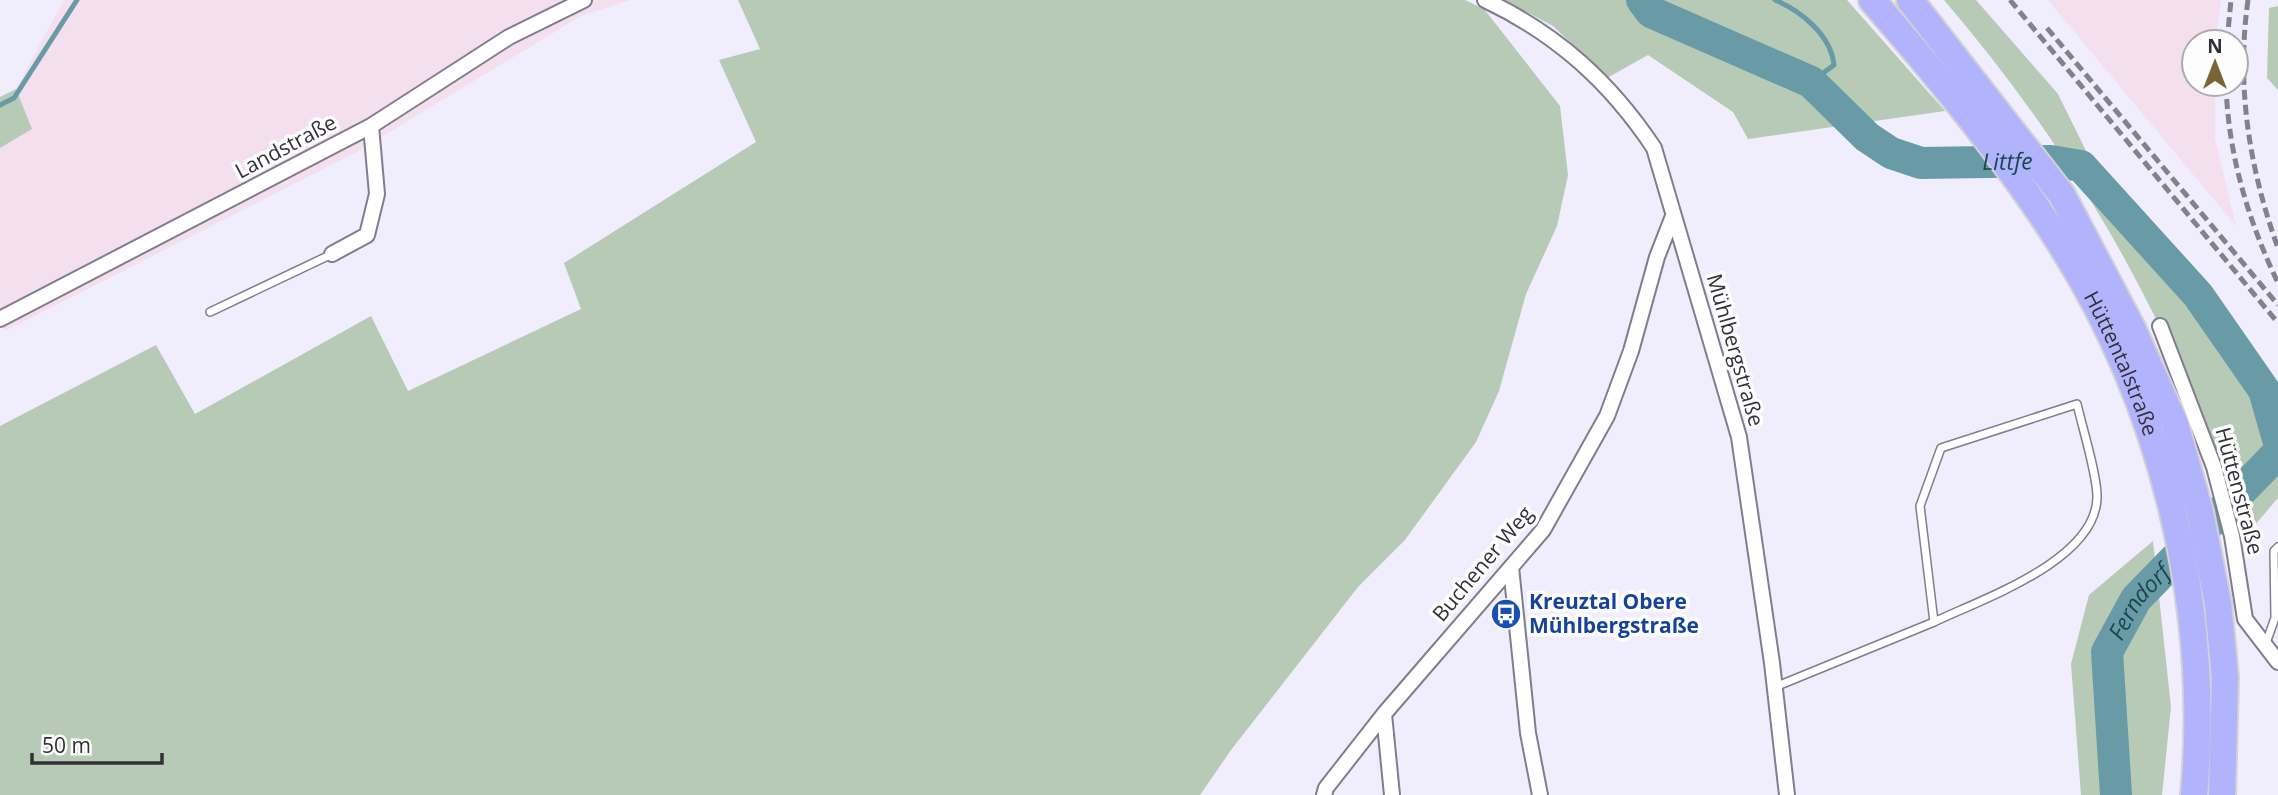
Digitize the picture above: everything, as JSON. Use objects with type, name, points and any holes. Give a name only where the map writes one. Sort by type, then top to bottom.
[{"type":"highway","name":"Hüttentalstraße","points":[[1872,0],[2062,195],[2132,328],[2175,424],[2200,512],[2218,604],[2225,677],[2222,795]]},
{"type":"highway","name":"Hüttentalstraße","points":[[1910,0],[1981,109],[2061,244],[2109,335],[2150,432],[2174,518],[2191,605],[2198,677],[2193,795]]},
{"type":"street","name":"Landstraße","points":[[0,319],[371,126],[509,37],[584,0]]},
{"type":"street","name":"Mühlbergstraße","points":[[1485,0],[1550,35],[1626,106],[1654,148],[1739,438],[1775,687],[1787,795]]},
{"type":"street","points":[[332,254],[367,235],[377,194],[371,126]]},
{"type":"street","name":"Buchener Weg","points":[[1324,795],[1326,788],[1384,714],[1543,530],[1607,416],[1631,351],[1657,257],[1673,216]]},
{"type":"street","name":"Hüttenstraße","points":[[2160,326],[2214,467],[2232,536],[2245,619],[2278,662]]},
{"type":"street","points":[[1510,567],[1528,733],[1540,795]]},
{"type":"street","points":[[1384,714],[1392,795]]},
{"type":"lane","points":[[210,312],[332,254]]},
{"type":"lane","points":[[1775,687],[1934,622],[2046,569],[2087,530],[2097,498],[2077,404],[1941,447],[1920,506],[1934,622]]},
{"type":"lane","points":[[2264,647],[2275,618],[2274,551],[2278,547]]},
{"type":"shaded area","points":[[64,0],[630,0],[581,16],[353,154],[5,331],[0,313],[0,148],[32,129],[16,89]]},
{"type":"shaded area","points":[[2048,0],[2221,0],[2217,28],[2180,28],[2180,98],[2215,98],[2215,139],[2236,226]]},
{"type":"green space","points":[[738,0],[1465,0],[1484,9],[1560,106],[1568,175],[1557,226],[1526,294],[1499,391],[1476,442],[1405,540],[1358,587],[1231,750],[1200,795],[0,795],[0,426],[156,345],[195,414],[371,316],[408,391],[581,309],[564,263],[756,142],[719,60],[760,49]]},
{"type":"green space","points":[[1504,0],[1847,0],[1945,111],[1748,139],[1733,112],[1648,55],[1607,78],[1553,26]]},
{"type":"green space","points":[[1944,0],[1976,0],[2058,94],[2093,165],[2234,326],[2274,396],[2278,413],[2278,498],[2242,540],[2190,393],[2122,254],[2039,122]]},
{"type":"green space","points":[[2278,6],[2278,90],[2267,78],[2269,8]]},
{"type":"green space","points":[[16,89],[32,129],[0,148],[0,97]]},
{"type":"green space","points":[[2153,541],[2171,707],[2162,795],[2081,795],[2071,664],[2089,595]]},
{"type":"waterway","points":[[0,105],[14,98],[77,0]]},
{"type":"waterway","name":"Littfe","points":[[1642,0],[1651,12],[1811,82],[1867,137],[1891,153],[1921,163],[2051,161],[2081,166],[2198,295],[2264,390],[2278,439]]},
{"type":"waterway","points":[[1775,0],[1813,25],[1832,54],[1834,65],[1811,82]]},
{"type":"waterway","name":"Ferndorf","points":[[2116,795],[2107,652],[2136,599],[2278,453]]},
{"type":"railway","points":[[2010,0],[2278,323]]},
{"type":"railway","points":[[2228,28],[2231,0]]},
{"type":"railway","points":[[2248,0],[2244,63],[2248,126],[2259,187],[2278,248]]},
{"type":"railway","points":[[2047,28],[2278,305]]},
{"type":"railway","points":[[2227,98],[2235,161],[2249,211],[2278,283]]},
{"type":"place","name":"Kreuztal Obere Mühlbergstraße","points":[[1506,614]]}]
